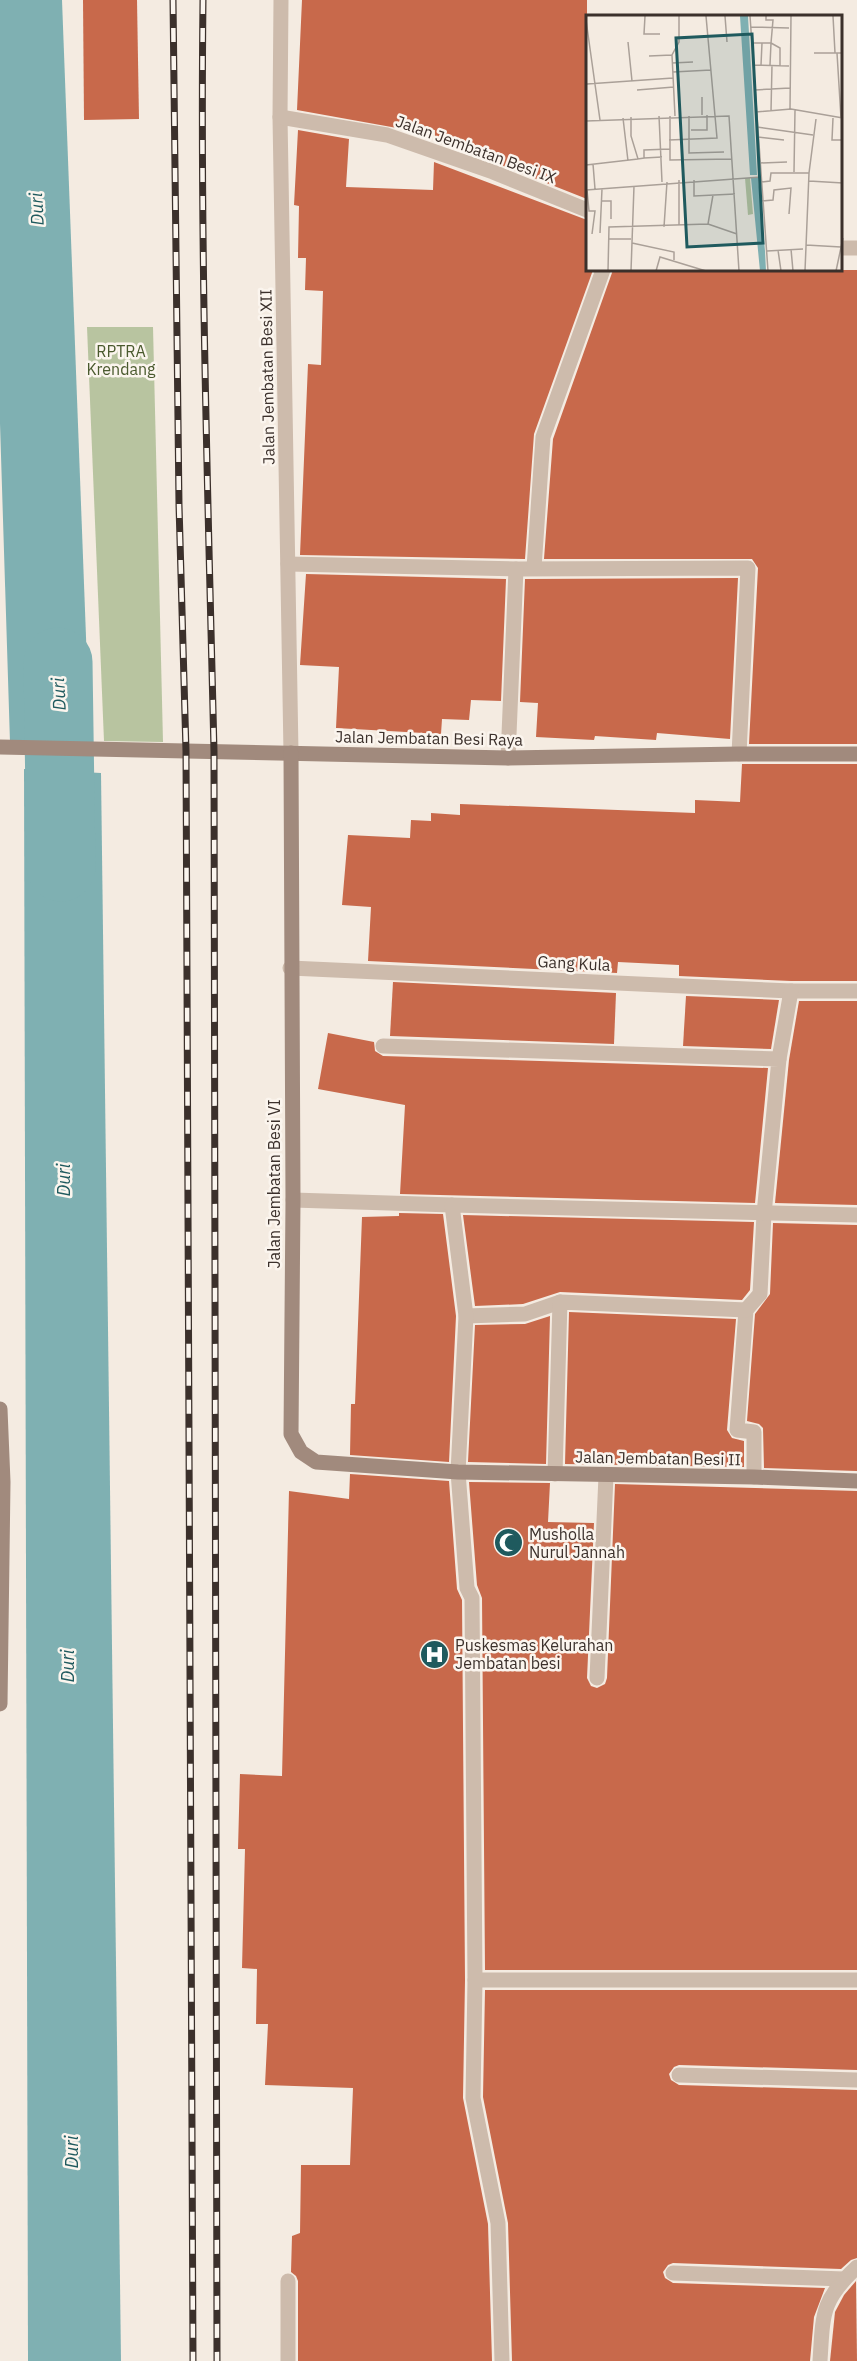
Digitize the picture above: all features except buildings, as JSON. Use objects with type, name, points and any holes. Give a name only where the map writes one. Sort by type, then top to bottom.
[{"type":"street","name":"Jalan Jembatan Besi XII","points":[[281,0],[280,117],[291,753]]},
{"type":"street","name":"Jalan Jembatan Besi IX","points":[[280,117],[387,135],[493,172],[586,210]]},
{"type":"street","points":[[534,568],[543,437],[602,272]]},
{"type":"street","points":[[288,564],[516,569],[748,568],[739,754]]},
{"type":"street","points":[[508,758],[516,569]]},
{"type":"street","name":"Jalan Jembatan Besi Raya","points":[[5,747],[508,758],[857,754]]},
{"type":"street","name":"Jalan Jembatan Besi VI","points":[[291,753],[290,968],[293,1200],[291,1434],[301,1452],[316,1462],[458,1472]]},
{"type":"street","name":"Gang Kula","points":[[290,968],[791,991],[857,991]]},
{"type":"street","points":[[754,1477],[754,1432],[737,1430],[746,1310],[760,1294],[764,1214],[779,1059],[791,991]]},
{"type":"street","points":[[383,1046],[779,1059]]},
{"type":"street","points":[[293,1200],[857,1215]]},
{"type":"street","points":[[452,1205],[465,1316],[458,1472],[467,1588],[472,1598],[475,1980],[473,2098],[498,2223],[502,2361]]},
{"type":"street","points":[[465,1316],[525,1314],[560,1302],[746,1310]]},
{"type":"street","points":[[555,1474],[560,1302]]},
{"type":"street","points":[[0,1409],[2,1482],[0,1704]]},
{"type":"street","name":"Jalan Jembatan Besi II","points":[[458,1472],[857,1481]]},
{"type":"street","points":[[597,1678],[606,1476]]},
{"type":"street","points":[[475,1980],[857,1980]]},
{"type":"street","points":[[680,2075],[857,2080]]},
{"type":"street","points":[[820,2361],[825,2309],[833,2291],[857,2267]]},
{"type":"street","points":[[673,2273],[844,2279]]},
{"type":"street","points":[[288,2281],[288,2361]]},
{"type":"green space","name":"RPTRA Krendang","points":[[87,327],[153,327],[163,742],[104,741]]},
{"type":"water","points":[[0,0],[62,0],[90,743],[10,742],[0,424]]},
{"type":"water","points":[[24,769],[101,773],[121,2361],[28,2361]]},
{"type":"waterway","name":"Duri","points":[[58,662],[61,867]]},
{"type":"railway","points":[[173,0],[179,505],[186,751],[193,2361]]},
{"type":"railway","points":[[203,0],[204,282],[214,751],[217,2361]]},
{"type":"place","name":"Musholla Nurul Jannah","points":[[508,1543]]},
{"type":"place","name":"Puskesmas Kelurahan Jembatan besi","points":[[434,1654]]}]
